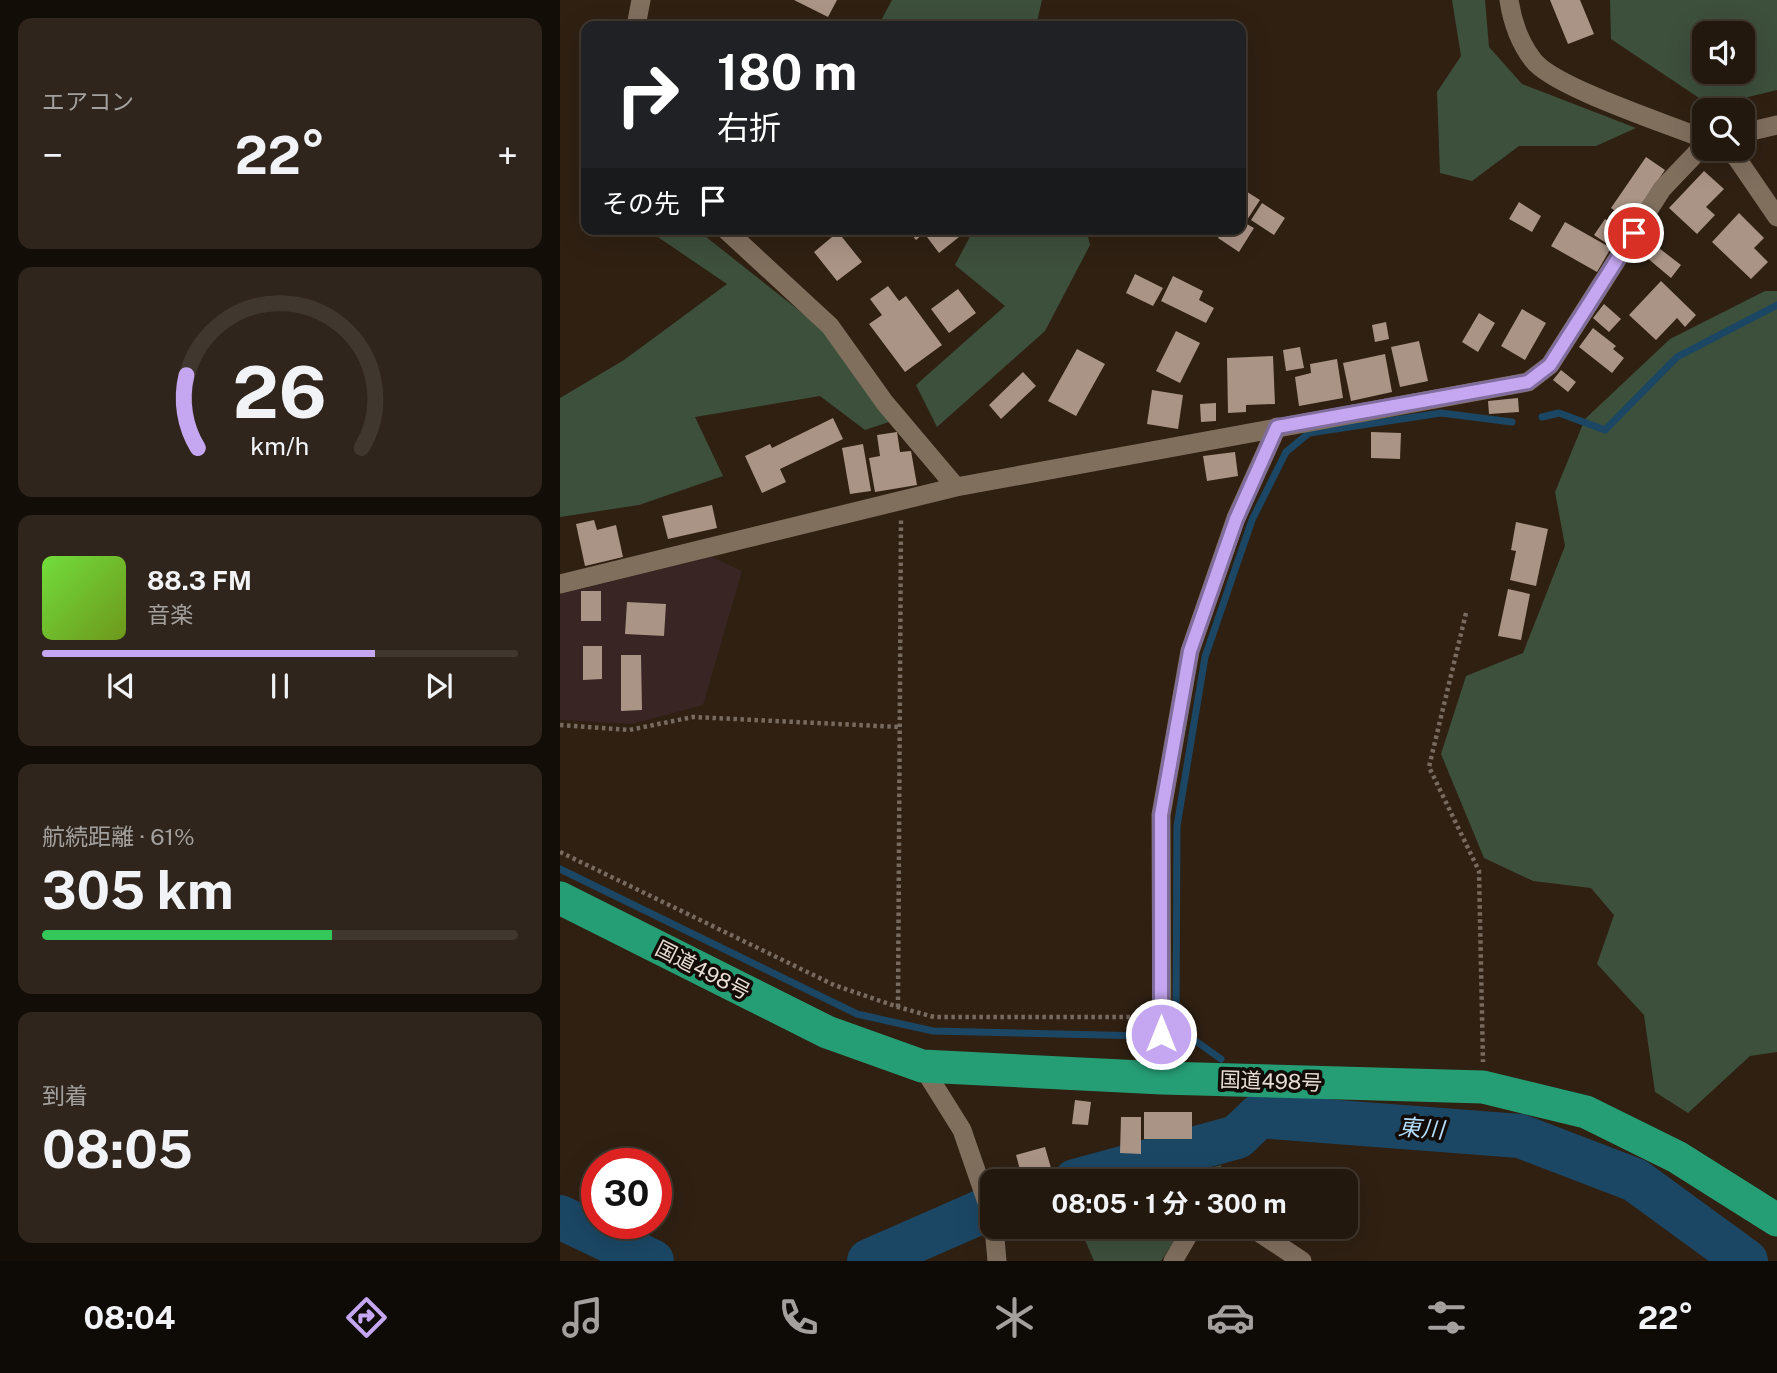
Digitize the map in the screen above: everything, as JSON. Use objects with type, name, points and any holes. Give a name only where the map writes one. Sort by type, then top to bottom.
[{"type":"highway","name":"国道498号","points":[[560,898],[827,1032],[922,1066],[1162,1065],[1483,1087],[1586,1112],[1677,1157],[1777,1220]]},
{"type":"street","points":[[637,21],[642,0]]},
{"type":"street","points":[[1509,0],[1512,21],[1533,61],[1570,86],[1692,134]]},
{"type":"street","points":[[1755,130],[1777,125]]},
{"type":"street","points":[[560,584],[956,487],[1528,382],[1550,365],[1662,190],[1692,158]]},
{"type":"street","points":[[1739,161],[1777,218]]},
{"type":"street","points":[[731,235],[830,326],[885,403],[956,487]]},
{"type":"street","points":[[1162,1065],[1161,815],[1190,651],[1236,519],[1277,427]]},
{"type":"street","points":[[922,1066],[962,1130],[980,1182]]},
{"type":"street","points":[[994,1239],[997,1261]]},
{"type":"street","points":[[1173,1261],[1187,1239]]},
{"type":"street","points":[[1269,1239],[1302,1261]]},
{"type":"path","points":[[898,1007],[901,502]]},
{"type":"path","points":[[1466,613],[1429,767],[1479,871],[1483,1087]]},
{"type":"path","points":[[560,725],[629,730],[693,717],[900,727]]},
{"type":"path","points":[[560,852],[834,985],[934,1017],[1161,1017]]},
{"type":"shaded area","points":[[712,557],[742,571],[703,705],[632,724],[560,720],[560,594]]},
{"type":"green space","points":[[892,0],[1042,0],[1037,21],[881,21]]},
{"type":"green space","points":[[1452,0],[1485,0],[1489,47],[1522,84],[1636,128],[1596,146],[1519,146],[1472,181],[1440,173],[1437,92],[1461,56]]},
{"type":"green space","points":[[1610,0],[1777,0],[1777,90],[1744,98],[1699,98],[1611,39]]},
{"type":"green space","points":[[655,235],[704,235],[820,327],[889,422],[865,430],[820,396],[695,417],[723,476],[639,505],[560,517],[560,398],[624,360],[727,284]]},
{"type":"green space","points":[[971,235],[1088,235],[1090,245],[1045,331],[937,427],[916,385],[1005,306],[955,265]]},
{"type":"green space","points":[[1765,291],[1777,291],[1777,1052],[1750,1056],[1688,1113],[1655,1092],[1644,1015],[1597,964],[1614,915],[1591,888],[1533,881],[1484,858],[1441,754],[1466,676],[1523,653],[1565,546],[1555,492],[1585,419],[1670,339]]},
{"type":"green space","points":[[1078,1239],[1175,1239],[1161,1261],[1094,1261],[1085,1240]]},
{"type":"building","points":[[794,0],[837,0],[828,17]]},
{"type":"building","points":[[1550,0],[1580,0],[1594,34],[1568,44]]},
{"type":"building","points":[[1646,157],[1665,170],[1630,221],[1611,208]]},
{"type":"building","points":[[1704,171],[1724,189],[1706,207],[1715,215],[1697,234],[1669,208]]},
{"type":"building","points":[[1246,191],[1260,200],[1246,221]]},
{"type":"building","points":[[1519,202],[1541,216],[1532,232],[1509,219]]},
{"type":"building","points":[[1262,203],[1285,218],[1274,235],[1251,220]]},
{"type":"building","points":[[1739,213],[1764,238],[1754,248],[1768,262],[1751,279],[1712,242]]},
{"type":"building","points":[[1605,219],[1622,230],[1612,247],[1594,235]]},
{"type":"building","points":[[1565,222],[1611,248],[1597,272],[1551,246]]},
{"type":"building","points":[[1246,224],[1254,228],[1239,252],[1218,238],[1220,235],[1246,235]]},
{"type":"building","points":[[834,235],[840,235],[862,262],[837,281],[814,252]]},
{"type":"building","points":[[926,235],[962,235],[939,253]]},
{"type":"building","points":[[1655,245],[1681,265],[1671,278],[1646,257]]},
{"type":"building","points":[[1135,274],[1163,288],[1153,306],[1126,293]]},
{"type":"building","points":[[1173,276],[1203,291],[1199,300],[1214,308],[1206,323],[1161,301]]},
{"type":"building","points":[[1661,281],[1696,315],[1685,327],[1677,318],[1656,340],[1629,315]]},
{"type":"building","points":[[888,286],[899,301],[906,296],[942,345],[905,372],[869,324],[882,315],[870,299]]},
{"type":"building","points":[[958,289],[976,313],[949,333],[931,309]]},
{"type":"building","points":[[1604,304],[1621,319],[1609,332],[1593,318]]},
{"type":"building","points":[[1522,309],[1546,323],[1525,360],[1501,346]]},
{"type":"building","points":[[1479,313],[1495,323],[1478,352],[1462,342]]},
{"type":"building","points":[[1386,322],[1389,339],[1375,342],[1372,325]]},
{"type":"building","points":[[1593,328],[1616,346],[1613,349],[1624,358],[1612,373],[1579,347]]},
{"type":"building","points":[[1176,331],[1200,343],[1180,383],[1156,371]]},
{"type":"building","points":[[1419,341],[1428,381],[1400,387],[1391,347]]},
{"type":"building","points":[[1300,347],[1304,368],[1286,371],[1283,350]]},
{"type":"building","points":[[1077,349],[1105,364],[1076,416],[1048,401]]},
{"type":"building","points":[[1385,354],[1392,392],[1351,401],[1343,363]]},
{"type":"building","points":[[1273,356],[1275,404],[1246,405],[1246,412],[1228,413],[1227,358]]},
{"type":"building","points":[[1337,359],[1343,398],[1299,406],[1295,377],[1311,373],[1310,364]]},
{"type":"building","points":[[1561,370],[1576,382],[1568,392],[1553,380]]},
{"type":"building","points":[[1023,372],[1036,386],[1001,419],[989,405]]},
{"type":"building","points":[[1152,390],[1183,395],[1178,429],[1147,424]]},
{"type":"building","points":[[1518,398],[1519,412],[1489,414],[1488,401]]},
{"type":"building","points":[[1216,403],[1216,421],[1201,422],[1200,404]]},
{"type":"building","points":[[833,418],[843,439],[780,469],[786,482],[762,493],[745,456],[770,444],[772,448]]},
{"type":"building","points":[[897,432],[900,452],[911,451],[917,485],[875,492],[869,458],[880,456],[877,435]]},
{"type":"building","points":[[1371,432],[1401,433],[1400,459],[1371,458]]},
{"type":"building","points":[[863,444],[871,491],[850,494],[842,448]]},
{"type":"building","points":[[1235,452],[1238,476],[1207,481],[1203,456]]},
{"type":"building","points":[[712,505],[717,528],[668,539],[662,516]]},
{"type":"building","points":[[594,520],[597,530],[616,525],[623,557],[585,566],[576,524]]},
{"type":"building","points":[[1516,522],[1548,529],[1536,586],[1510,580],[1516,551],[1511,550]]},
{"type":"building","points":[[1508,589],[1530,594],[1521,640],[1498,636]]},
{"type":"building","points":[[581,591],[601,591],[601,621],[581,621]]},
{"type":"building","points":[[627,602],[666,604],[664,636],[625,634]]},
{"type":"building","points":[[583,646],[602,646],[602,679],[583,680]]},
{"type":"building","points":[[621,655],[641,655],[642,710],[621,711]]},
{"type":"building","points":[[1075,1100],[1091,1102],[1088,1125],[1072,1124]]},
{"type":"building","points":[[1144,1112],[1192,1112],[1192,1139],[1144,1139]]},
{"type":"building","points":[[1121,1117],[1141,1117],[1141,1154],[1120,1153]]},
{"type":"building","points":[[1045,1147],[1051,1169],[1020,1169],[1016,1155]]},
{"type":"waterway","points":[[1542,417],[1559,413],[1605,430],[1677,357],[1777,305]]},
{"type":"waterway","points":[[1221,1059],[1190,1037],[1176,1007],[1177,826],[1205,657],[1252,520],[1286,452],[1309,433],[1441,413],[1512,422]]},
{"type":"waterway","points":[[560,869],[857,1014],[933,1031],[1190,1037]]},
{"type":"waterway","name":"東川","points":[[1119,1169],[1237,1137],[1259,1116],[1520,1136],[1635,1180],[1746,1261]]},
{"type":"waterway","name":"東川","points":[[869,1261],[980,1212]]},
{"type":"waterway","name":"東川","points":[[560,1217],[652,1261]]},
{"type":"route","points":[[1161,1034],[1161,815],[1190,651],[1236,519],[1277,427],[1528,382],[1550,365],[1634,233]]}]
